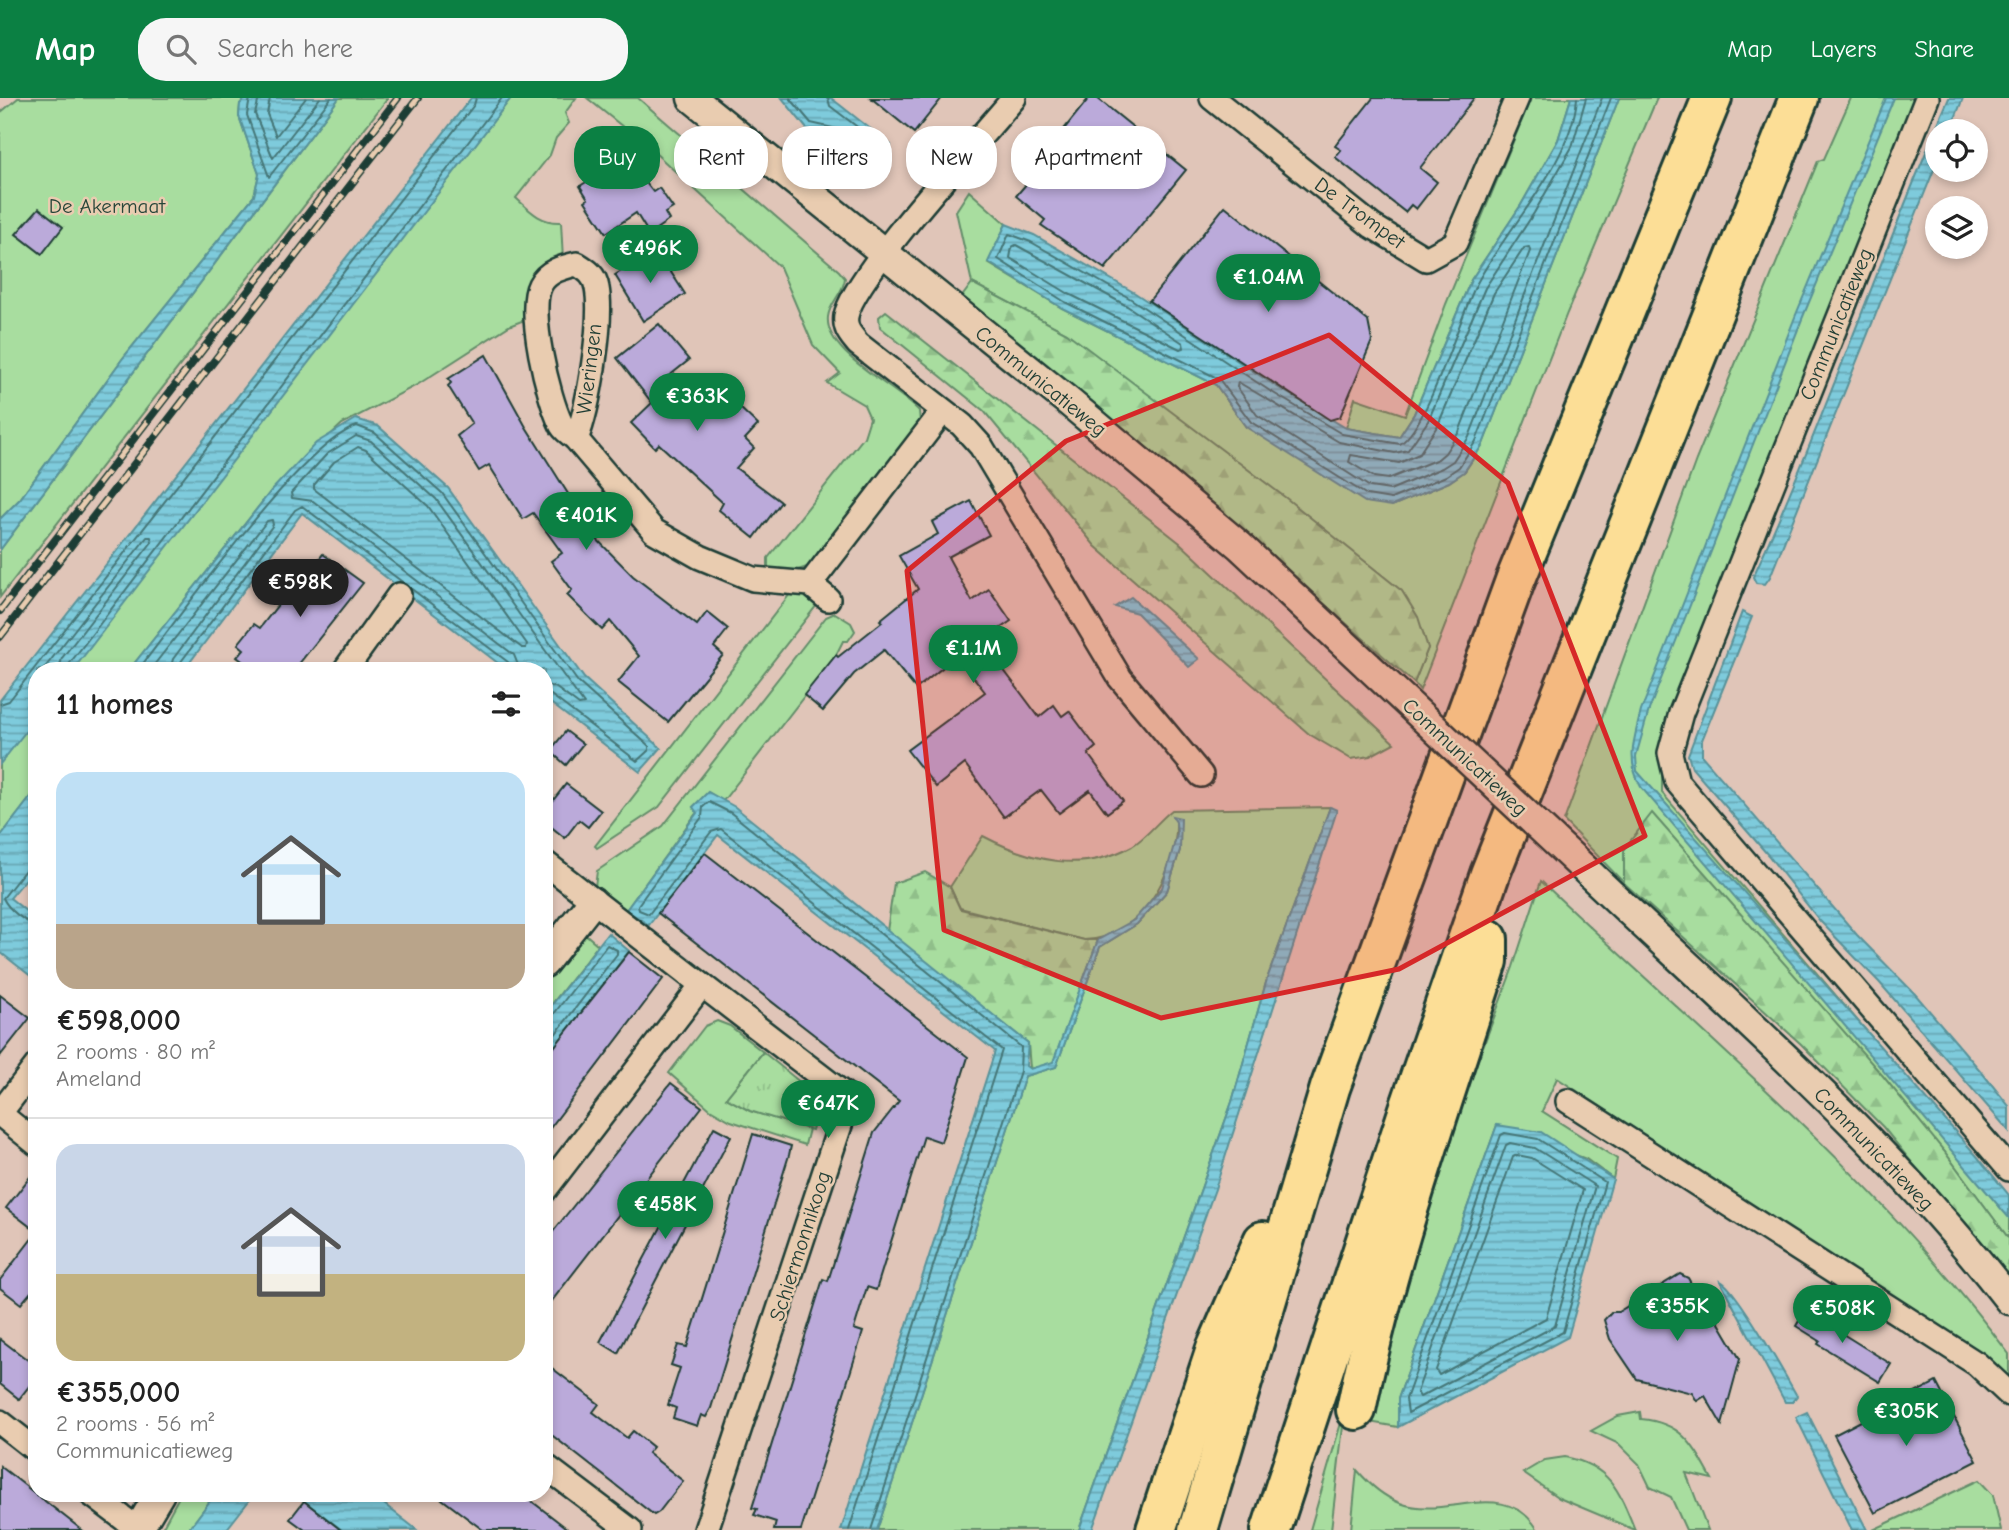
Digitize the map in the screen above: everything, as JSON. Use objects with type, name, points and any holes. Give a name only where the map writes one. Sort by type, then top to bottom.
[{"type":"highway","points":[[1198,1530],[1330,1088],[1515,581],[1712,98]]},
{"type":"highway","points":[[1271,1530],[1401,1131],[1490,874],[1799,98]]},
{"type":"highway","points":[[1356,1410],[1366,1359],[1400,1241],[1488,961],[1490,874]]},
{"type":"highway","points":[[1156,1530],[1216,1349],[1330,1088]]},
{"type":"street","name":"Communicatieweg","points":[[692,98],[1069,402],[1230,537],[1591,874],[1860,1131],[1952,1230],[2009,1300]]},
{"type":"street","points":[[1014,98],[883,254],[849,306],[847,331],[858,344],[962,425],[981,446],[1121,678],[1200,775]]},
{"type":"street","name":"De Trompet","points":[[1212,98],[1372,226],[1426,259],[1455,243],[1517,98]]},
{"type":"street","name":"Communicatieweg","points":[[1927,98],[1681,713],[1670,753],[1677,782],[2009,1169]]},
{"type":"street","name":"Wieringen","points":[[576,439],[583,423],[592,364],[597,287],[591,273],[577,264],[549,274],[539,286],[537,302],[540,359],[561,426],[576,439],[654,531],[699,557],[753,579],[810,584]]},
{"type":"street","points":[[828,599],[810,584],[943,411]]},
{"type":"street","points":[[351,662],[399,595]]},
{"type":"street","name":"Schiermonnikoog","points":[[553,870],[849,1098],[706,1530]]},
{"type":"street","points":[[553,952],[592,902]]},
{"type":"street","points":[[553,1179],[702,985]]},
{"type":"street","points":[[28,1077],[0,1113],[28,1136]]},
{"type":"street","points":[[1568,1101],[1977,1364],[2009,1394]]},
{"type":"street","points":[[0,1423],[28,1444]]},
{"type":"street","points":[[553,1472],[630,1530]]},
{"type":"street","points":[[102,1502],[139,1528],[155,1502]]},
{"type":"highlighted area","points":[[1329,335],[1508,483],[1645,836],[1399,969],[1161,1018],[944,930],[907,571],[1066,441]]},
{"type":"green space","name":"De Akermaat","points":[[18,98],[246,98],[240,104],[239,116],[259,174],[254,196],[123,358],[20,499],[0,519],[0,113]]},
{"type":"green space","points":[[339,98],[388,98],[0,597],[0,550]]},
{"type":"green space","points":[[511,98],[576,98],[565,113],[569,123],[556,138],[550,155],[516,198],[542,218],[561,222],[563,260],[527,319],[509,326],[417,385],[342,424],[271,491],[135,662],[76,662]]},
{"type":"green space","points":[[587,98],[638,98],[674,129],[674,170],[660,157],[660,126],[622,126]]},
{"type":"green space","points":[[1531,98],[1571,98],[1558,140],[1521,205],[1471,280],[1414,414],[1399,437],[1346,428],[1355,398],[1405,415],[1446,304]]},
{"type":"green space","points":[[1619,98],[1657,98],[1567,313],[1420,690],[1414,683],[1428,648],[1067,333],[972,283],[956,211],[969,191],[1006,224],[988,263],[1062,308],[1216,385],[1246,427],[1392,506],[1449,482],[1465,471],[1483,444]]},
{"type":"green space","points":[[1851,98],[1916,98],[1700,636],[1662,753],[1662,793],[2009,1197],[2009,1239],[1944,1151],[1624,849],[1624,883],[1564,821],[1696,460],[1818,161],[1824,159]]},
{"type":"green space","points":[[695,189],[744,189],[839,271],[845,278],[829,312],[830,330],[849,356],[919,411],[920,423],[810,566],[792,572],[768,570],[768,558],[864,437],[870,418],[864,405],[827,383],[840,373],[813,345],[780,267]]},
{"type":"green space","points":[[972,283],[1067,333],[1286,498],[1402,591],[1418,617],[1428,648],[1414,683],[1166,465],[961,298]]},
{"type":"green space","points":[[886,311],[1180,543],[1394,743],[1370,756],[1351,759],[1309,734],[1095,546],[984,411],[880,327],[879,317]]},
{"type":"green space","points":[[815,589],[820,601],[659,807],[597,848],[595,846],[790,594]]},
{"type":"green space","points":[[835,613],[851,623],[855,631],[848,641],[843,641],[836,655],[723,801],[708,792],[693,807],[697,812],[626,910],[595,887],[597,871],[663,826],[826,617]]},
{"type":"green space","points":[[28,725],[28,801],[0,837],[0,761]]},
{"type":"green space","points":[[1330,807],[1267,979],[1232,1102],[1079,1530],[877,1530],[1025,1076],[1056,1067],[1100,947],[1137,924],[1167,891],[1180,850],[1176,822],[1170,862],[1151,900],[1138,916],[1122,929],[1104,937],[1084,940],[960,908],[950,887],[983,836],[1038,858],[1075,862],[1113,855],[1132,846],[1172,810]]},
{"type":"green space","points":[[1652,813],[1883,1076],[1944,1151],[2009,1239],[2009,1283],[1883,1127],[1801,1044],[1624,883],[1624,849]]},
{"type":"green space","points":[[925,872],[950,887],[960,909],[1084,940],[1098,940],[1053,1063],[1030,1069],[1028,1043],[887,931],[894,883]]},
{"type":"green space","points":[[1541,881],[1785,1108],[1902,1226],[2009,1354],[2009,1382],[1920,1315],[1557,1078],[1542,1111],[1617,1159],[1613,1179],[1586,1159],[1497,1125],[1398,1399],[1398,1427],[1369,1422],[1428,1193],[1513,967]]},
{"type":"green space","points":[[583,932],[598,945],[553,1002],[553,970]]},
{"type":"green space","points":[[717,1021],[730,1026],[763,1052],[727,1098],[750,1111],[809,1129],[805,1145],[731,1121],[710,1109],[669,1073],[705,1026]]},
{"type":"green space","points":[[763,1052],[817,1096],[820,1103],[812,1130],[750,1111],[726,1098]]},
{"type":"green space","points":[[1345,1409],[1331,1530],[1310,1530]]},
{"type":"green space","points":[[1640,1412],[1641,1419],[1667,1425],[1685,1438],[1712,1479],[1686,1473],[1708,1530],[1686,1530],[1671,1497],[1650,1487],[1639,1464],[1619,1444],[1591,1431],[1618,1416]]},
{"type":"green space","points":[[1565,1457],[1593,1467],[1611,1482],[1624,1503],[1635,1530],[1559,1498],[1523,1473],[1545,1460]]},
{"type":"green space","points":[[1357,1470],[1376,1489],[1400,1503],[1436,1507],[1492,1502],[1509,1506],[1524,1514],[1538,1530],[1351,1530]]},
{"type":"green space","points":[[1979,1480],[1993,1495],[2001,1530],[1873,1530]]},
{"type":"green space","points":[[176,1502],[209,1502],[188,1530],[161,1530]]},
{"type":"water","points":[[246,98],[339,98],[0,550],[0,519],[20,499],[123,358],[254,196],[259,174],[239,116],[240,104]]},
{"type":"water","points":[[471,98],[511,98],[79,662],[30,662]]},
{"type":"water","points":[[782,98],[831,98],[867,126],[805,126]]},
{"type":"water","points":[[1571,98],[1619,98],[1483,444],[1464,472],[1449,482],[1392,506],[1365,502],[1246,427],[1216,385],[1062,308],[988,262],[1006,224],[1034,235],[1135,293],[1274,385],[1346,428],[1399,437],[1414,414],[1471,280],[1521,205],[1558,140]]},
{"type":"water","points":[[1886,98],[1894,98],[1802,319],[1649,710],[1636,756],[1637,771],[1976,1155],[2009,1195],[2009,1218],[1641,787],[1633,759],[1641,711],[1795,317]]},
{"type":"water","points":[[1949,98],[1963,98],[1955,119],[1940,119]]},
{"type":"water","points":[[1925,155],[1925,182],[1929,182],[1770,577],[1765,584],[1756,583],[1753,577],[1804,458]]},
{"type":"water","points":[[356,419],[378,426],[448,488],[584,678],[661,748],[640,772],[553,705],[553,662],[497,662],[302,513],[190,662],[135,662],[271,491],[316,443]]},
{"type":"water","points":[[1131,597],[1199,659],[1189,667],[1137,613],[1115,607]]},
{"type":"water","points":[[1742,612],[1752,617],[1702,740],[1702,756],[1857,935],[1915,994],[1984,1075],[2009,1106],[2009,1131],[1879,982],[1820,921],[1768,855],[1692,768],[1688,755]]},
{"type":"water","points":[[28,664],[28,728],[0,764],[0,700]]},
{"type":"water","points":[[708,792],[735,807],[1028,1043],[1026,1066],[1030,1069],[1053,1062],[1098,940],[1134,920],[1162,888],[1177,834],[1176,822],[1172,816],[1181,818],[1180,850],[1167,891],[1137,924],[1100,947],[1056,1067],[1025,1076],[877,1530],[841,1530],[995,1051],[718,835],[649,925],[626,910],[697,813],[693,807]]},
{"type":"water","points":[[28,801],[28,877],[10,898],[28,913],[28,974],[0,952],[0,837]]},
{"type":"water","points":[[1330,807],[1337,810],[1215,1189],[1092,1530],[1079,1530],[1232,1102],[1267,979]]},
{"type":"water","points":[[608,933],[629,951],[553,1048],[553,1003]]},
{"type":"water","points":[[1497,1125],[1541,1132],[1613,1179],[1568,1337],[1398,1427],[1398,1399]]},
{"type":"water","points":[[1720,1281],[1737,1298],[1772,1352],[1797,1396],[1792,1402],[1785,1402]]},
{"type":"water","points":[[1807,1412],[1867,1530],[1852,1530],[1796,1417]]},
{"type":"water","points":[[209,1502],[248,1502],[226,1530],[188,1530]]},
{"type":"water","points":[[306,1502],[381,1502],[417,1530],[342,1530]]},
{"type":"building","points":[[871,98],[942,98],[920,126],[906,126]]},
{"type":"building","points":[[1089,98],[1097,98],[1132,126],[1067,126]]},
{"type":"building","points":[[1373,98],[1474,98],[1420,168],[1437,182],[1416,209],[1411,205],[1405,212],[1335,157],[1341,150],[1335,146]]},
{"type":"building","points":[[1166,154],[1186,170],[1105,269],[1041,225],[1045,220],[1016,196],[1022,189],[1166,189]]},
{"type":"building","points":[[582,189],[651,189],[653,192],[660,189],[673,208],[665,213],[669,220],[649,234],[636,213],[606,233],[585,201],[588,199]]},
{"type":"building","points":[[1225,206],[1368,321],[1372,341],[1340,417],[1330,420],[1149,301]]},
{"type":"building","points":[[39,208],[63,227],[42,254],[16,234]]},
{"type":"building","points":[[656,249],[685,294],[643,321],[615,275]]},
{"type":"building","points":[[659,324],[689,360],[664,380],[693,411],[708,396],[728,417],[738,406],[758,425],[745,439],[754,448],[736,468],[781,502],[754,538],[719,510],[723,503],[659,444],[655,448],[631,423],[652,403],[617,358]]},
{"type":"building","points":[[486,355],[526,427],[582,516],[574,516],[633,576],[697,625],[707,612],[728,629],[714,647],[723,655],[668,722],[618,682],[639,656],[610,621],[602,630],[567,595],[572,590],[551,561],[562,553],[533,513],[523,519],[489,465],[479,471],[457,436],[472,424],[448,386],[451,383],[448,379]]},
{"type":"building","points":[[971,501],[989,535],[948,557],[972,601],[989,589],[1011,621],[982,641],[1039,717],[1054,705],[1062,716],[1069,711],[1096,747],[1088,754],[1123,801],[1107,813],[1090,790],[1059,813],[1041,790],[1004,817],[965,764],[936,787],[907,750],[985,692],[957,656],[916,689],[884,650],[854,674],[823,711],[804,695],[836,655],[838,657],[882,622],[880,620],[918,589],[899,556],[938,534],[932,522]]},
{"type":"building","points":[[323,554],[363,583],[300,662],[244,662],[237,657],[244,649],[238,644],[254,624],[260,628],[288,592],[292,595]]},
{"type":"building","points":[[566,731],[583,744],[566,765],[553,754],[553,747]]},
{"type":"building","points":[[566,784],[601,811],[588,827],[579,820],[565,838],[553,828],[553,801]]},
{"type":"building","points":[[705,853],[968,1057],[941,1142],[924,1136],[876,1290],[867,1287],[854,1329],[863,1332],[801,1530],[774,1530],[776,1522],[754,1515],[757,1509],[752,1508],[823,1279],[828,1281],[874,1133],[899,1101],[658,913]]},
{"type":"building","points":[[629,952],[663,979],[553,1124],[553,1049]]},
{"type":"building","points":[[0,995],[28,1016],[28,1021],[0,1056]]},
{"type":"building","points":[[671,1083],[702,1107],[553,1299],[553,1232]]},
{"type":"building","points":[[714,1127],[731,1136],[618,1353],[600,1342]]},
{"type":"building","points":[[753,1134],[791,1146],[711,1408],[706,1417],[701,1415],[697,1426],[673,1418],[676,1408],[668,1405],[680,1368],[671,1365],[678,1345],[687,1347]]},
{"type":"building","points":[[28,1180],[28,1225],[6,1208]]},
{"type":"building","points":[[28,1244],[28,1296],[21,1304],[0,1288],[0,1280]]},
{"type":"building","points":[[1680,1274],[1688,1278],[1698,1296],[1702,1294],[1740,1359],[1722,1425],[1705,1396],[1697,1401],[1692,1393],[1637,1379],[1610,1339],[1604,1320],[1611,1312],[1618,1312]]},
{"type":"building","points":[[1808,1306],[1833,1322],[1830,1326],[1891,1364],[1880,1382],[1818,1344],[1820,1341],[1796,1326]]},
{"type":"building","points":[[0,1339],[28,1360],[28,1388],[19,1399],[0,1384]]},
{"type":"building","points":[[553,1369],[599,1404],[593,1412],[627,1438],[633,1431],[653,1447],[648,1453],[683,1481],[654,1515],[553,1436]]},
{"type":"building","points":[[1936,1382],[1977,1461],[1875,1513],[1834,1435]]},
{"type":"building","points":[[0,1466],[28,1488],[28,1502],[46,1502],[82,1530],[0,1530]]},
{"type":"building","points":[[305,1502],[341,1530],[305,1530],[290,1519]]},
{"type":"building","points":[[446,1502],[533,1502],[569,1530],[483,1530]]},
{"type":"railway","points":[[0,611],[398,98]]},
{"type":"railway","points":[[0,637],[418,98]]}]
